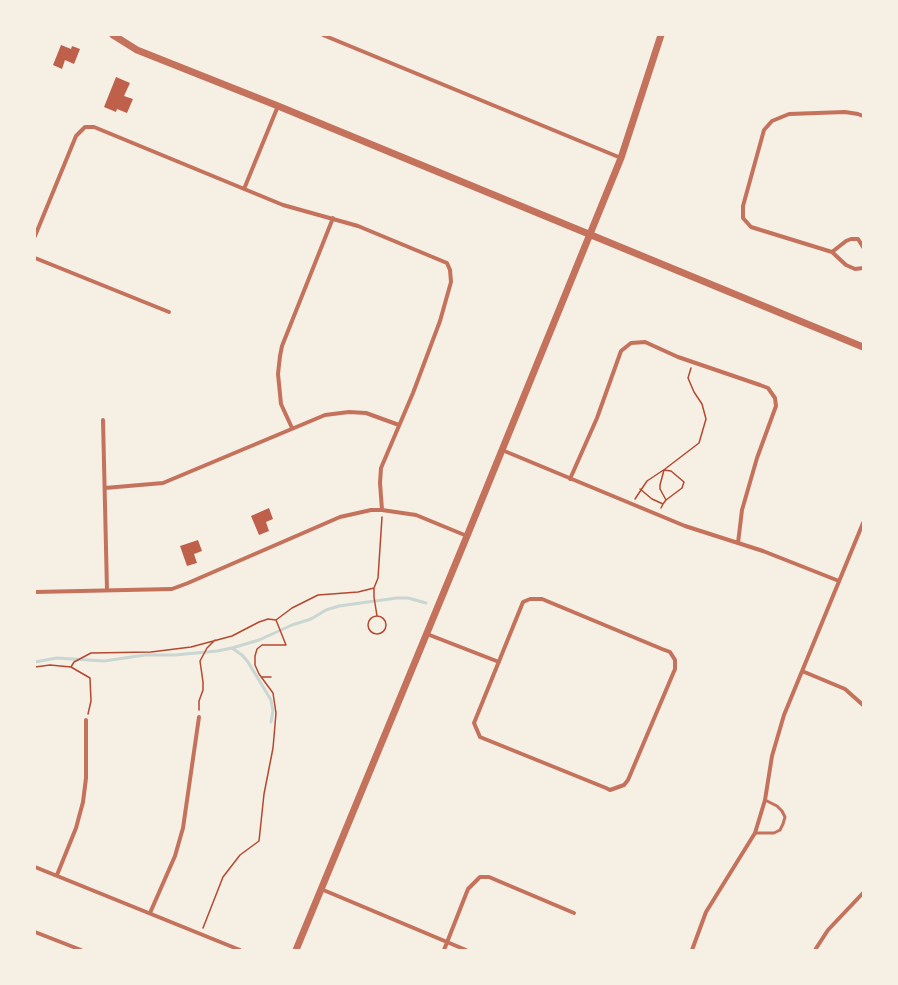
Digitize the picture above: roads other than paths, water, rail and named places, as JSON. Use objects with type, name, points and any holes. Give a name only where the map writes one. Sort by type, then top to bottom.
[{"type":"street","points":[[113,35],[137,50],[278,106],[863,347]]},
{"type":"street","points":[[323,35],[622,158]]},
{"type":"street","points":[[296,950],[622,158],[661,35]]},
{"type":"street","points":[[244,189],[278,106]]},
{"type":"street","points":[[863,116],[845,112],[789,114],[772,121],[764,130],[743,206],[743,218],[751,228],[832,252],[846,265],[855,269],[863,268]]},
{"type":"street","points":[[35,236],[76,136],[86,127],[94,126],[283,205],[315,215],[334,218],[358,226],[447,263],[450,270],[451,282],[440,321],[413,393],[381,468],[380,483],[382,510]]},
{"type":"street","points":[[292,428],[281,404],[278,374],[282,346],[334,218]]},
{"type":"street","points":[[832,252],[851,239],[858,239],[863,247]]},
{"type":"street","points":[[35,258],[169,312]]},
{"type":"street","points":[[570,479],[597,418],[622,351],[631,343],[645,342],[678,357],[768,388],[775,398],[776,406],[757,458],[742,510],[738,543]]},
{"type":"street","points":[[105,488],[162,483],[325,415],[349,412],[366,413],[399,425]]},
{"type":"street","points":[[103,420],[107,590]]},
{"type":"street","points":[[502,450],[685,526],[763,551],[839,581]]},
{"type":"street","points":[[35,592],[172,589],[340,517],[371,510],[382,510],[416,515],[467,536]]},
{"type":"street","points":[[692,950],[706,912],[755,833],[765,800],[772,756],[784,715],[863,523]]},
{"type":"street","points":[[530,599],[542,599],[670,652],[675,660],[675,669],[628,780],[624,785],[610,790],[480,737],[474,722],[499,662],[523,602],[530,599]]},
{"type":"street","points":[[427,634],[499,662]]},
{"type":"street","points":[[802,671],[845,689],[863,705]]},
{"type":"street","points":[[150,913],[175,856],[183,828],[200,717]]},
{"type":"street","points":[[57,875],[76,828],[84,802],[86,778],[86,720]]},
{"type":"street","points":[[35,867],[240,950]]},
{"type":"street","points":[[444,950],[468,889],[480,877],[489,877],[574,913]]},
{"type":"street","points":[[321,889],[466,950]]},
{"type":"street","points":[[815,950],[828,930],[863,893]]},
{"type":"street","points":[[35,932],[80,950]]},
{"type":"lane","points":[[755,833],[774,833],[780,830],[784,824],[785,817],[782,811],[777,806],[765,800]]},
{"type":"waterway","points":[[35,662],[57,658],[104,661],[145,655],[175,655],[217,651],[259,640],[292,625],[311,619],[326,610],[339,606],[397,598],[408,598],[426,603]]},
{"type":"waterway","points":[[232,648],[242,655],[248,662],[271,700],[273,711],[271,722]]}]
